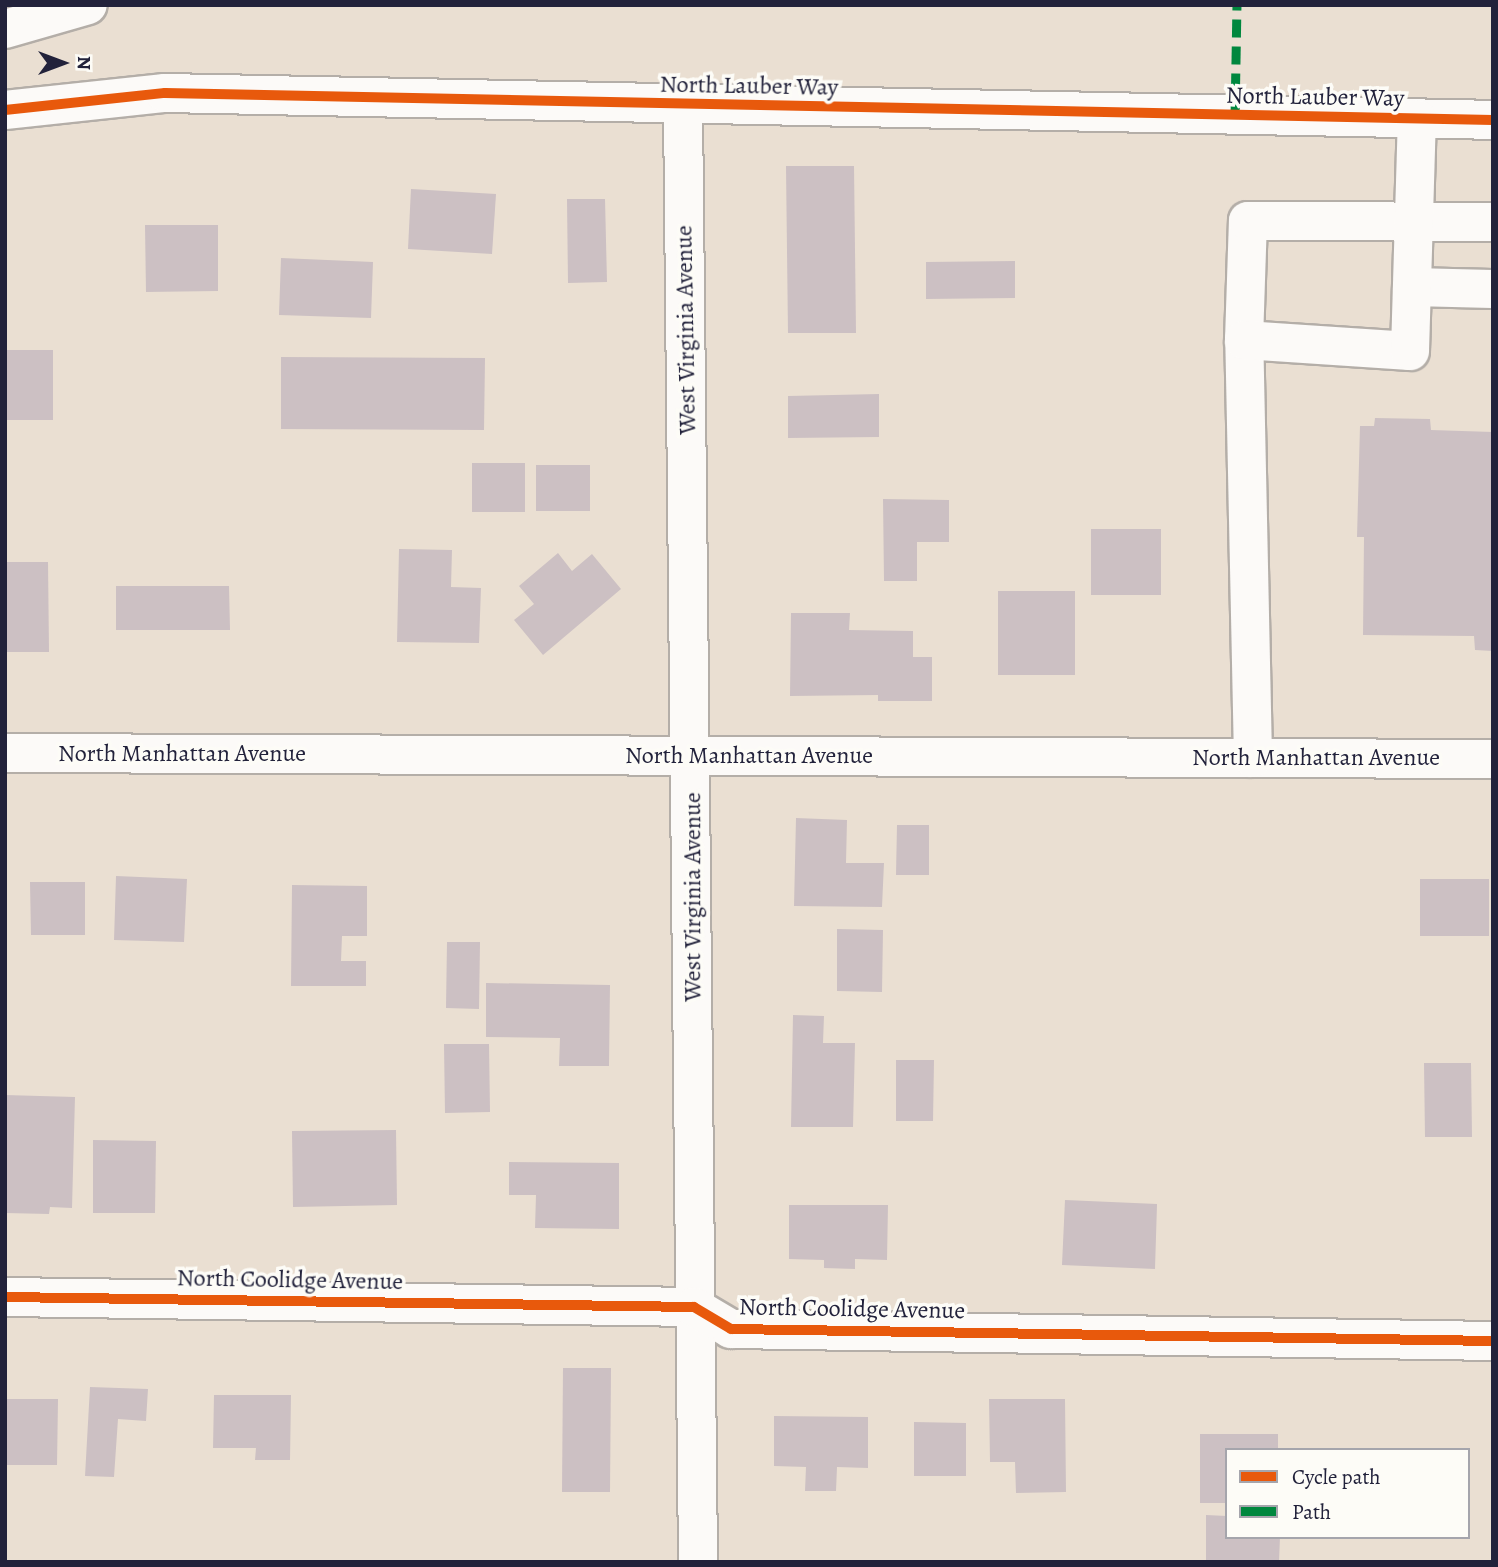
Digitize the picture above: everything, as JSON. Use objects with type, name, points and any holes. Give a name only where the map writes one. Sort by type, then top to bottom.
[{"type":"street","points":[[5,29],[88,5]]},
{"type":"street","name":"North Lauber Way","points":[[5,110],[165,93],[683,106],[1493,120]]},
{"type":"street","name":"West Virginia Avenue","points":[[683,106],[692,756],[694,1307],[698,1562]]},
{"type":"street","points":[[1244,340],[1410,351],[1417,120]]},
{"type":"street","points":[[1254,758],[1244,340],[1248,221],[1493,222]]},
{"type":"street","points":[[1412,287],[1493,289]]},
{"type":"street","name":"North Manhattan Avenue","points":[[5,753],[1493,759]]},
{"type":"street","name":"North Coolidge Avenue","points":[[5,1297],[694,1307],[731,1329],[1493,1341]]},
{"type":"building","points":[[786,166],[854,166],[856,333],[788,333]]},
{"type":"building","points":[[411,189],[496,194],[492,254],[408,249]]},
{"type":"building","points":[[567,199],[605,199],[607,282],[568,283]]},
{"type":"building","points":[[145,225],[218,225],[218,291],[146,292]]},
{"type":"building","points":[[281,258],[373,262],[371,318],[279,315]]},
{"type":"building","points":[[1015,261],[1015,298],[926,299],[926,262]]},
{"type":"building","points":[[5,350],[53,350],[53,420],[5,420]]},
{"type":"building","points":[[281,357],[485,358],[484,430],[281,429]]},
{"type":"building","points":[[879,394],[879,437],[788,438],[788,396]]},
{"type":"building","points":[[1375,418],[1430,419],[1431,430],[1493,432],[1493,651],[1475,650],[1474,636],[1363,635],[1364,537],[1357,537],[1360,426],[1374,426]]},
{"type":"building","points":[[472,463],[525,463],[525,512],[472,512]]},
{"type":"building","points":[[536,465],[590,465],[590,511],[536,511]]},
{"type":"building","points":[[883,499],[949,500],[949,542],[917,542],[917,581],[884,581]]},
{"type":"building","points":[[1091,529],[1161,529],[1161,595],[1091,595]]},
{"type":"building","points":[[399,549],[452,550],[451,587],[481,588],[479,643],[397,642]]},
{"type":"building","points":[[558,553],[572,571],[592,554],[621,589],[543,655],[514,620],[534,604],[519,586]]},
{"type":"building","points":[[5,562],[48,562],[49,652],[5,652]]},
{"type":"building","points":[[116,586],[229,586],[230,630],[116,630]]},
{"type":"building","points":[[998,591],[1075,591],[1075,675],[998,675]]},
{"type":"building","points":[[791,613],[850,613],[849,630],[913,631],[913,657],[932,657],[932,701],[878,701],[878,695],[790,696]]},
{"type":"building","points":[[796,818],[847,820],[846,863],[884,863],[882,907],[794,906]]},
{"type":"building","points":[[897,825],[929,825],[929,875],[896,875]]},
{"type":"building","points":[[116,876],[187,879],[184,942],[114,940]]},
{"type":"building","points":[[1420,879],[1489,879],[1489,936],[1420,936]]},
{"type":"building","points":[[30,882],[85,882],[85,935],[31,935]]},
{"type":"building","points":[[292,885],[367,886],[367,936],[342,936],[341,961],[366,961],[366,986],[291,986]]},
{"type":"building","points":[[837,929],[883,930],[882,992],[837,991]]},
{"type":"building","points":[[447,942],[480,942],[479,1009],[446,1008]]},
{"type":"building","points":[[486,983],[610,985],[609,1066],[559,1066],[560,1038],[486,1037]]},
{"type":"building","points":[[793,1015],[824,1016],[823,1043],[855,1043],[853,1127],[791,1127]]},
{"type":"building","points":[[444,1044],[489,1044],[490,1112],[445,1113]]},
{"type":"building","points":[[896,1060],[934,1060],[933,1121],[896,1121]]},
{"type":"building","points":[[1424,1063],[1471,1063],[1472,1137],[1425,1137]]},
{"type":"building","points":[[5,1095],[75,1097],[72,1208],[50,1207],[49,1214],[5,1213]]},
{"type":"building","points":[[396,1130],[397,1205],[293,1207],[292,1131]]},
{"type":"building","points":[[93,1140],[156,1141],[155,1213],[93,1213]]},
{"type":"building","points":[[509,1162],[619,1163],[619,1229],[535,1228],[536,1195],[509,1195]]},
{"type":"building","points":[[1065,1200],[1157,1204],[1155,1269],[1062,1265]]},
{"type":"building","points":[[789,1205],[888,1205],[887,1260],[855,1259],[855,1269],[824,1268],[824,1260],[789,1259]]},
{"type":"building","points":[[563,1368],[611,1368],[610,1492],[562,1492]]},
{"type":"building","points":[[90,1387],[148,1389],[146,1421],[118,1419],[114,1477],[85,1476]]},
{"type":"building","points":[[214,1395],[291,1395],[290,1460],[255,1460],[256,1448],[213,1448]]},
{"type":"building","points":[[5,1399],[58,1399],[57,1465],[5,1465]]},
{"type":"building","points":[[989,1399],[1065,1399],[1066,1492],[1016,1493],[1015,1462],[990,1462]]},
{"type":"building","points":[[774,1416],[868,1417],[868,1468],[837,1467],[836,1491],[805,1491],[806,1467],[774,1466]]},
{"type":"building","points":[[914,1422],[966,1423],[966,1476],[914,1476]]},
{"type":"building","points":[[1200,1434],[1278,1434],[1278,1448],[1225,1448],[1225,1503],[1200,1503]]},
{"type":"building","points":[[1206,1515],[1225,1516],[1225,1539],[1280,1539],[1279,1562],[1206,1562]]},
{"type":"marked path","points":[[1235,118],[1237,5]]},
{"type":"cycle path","points":[[5,110],[165,93],[1493,120]]},
{"type":"cycle path","points":[[5,1297],[694,1307],[731,1329],[1493,1341]]}]
